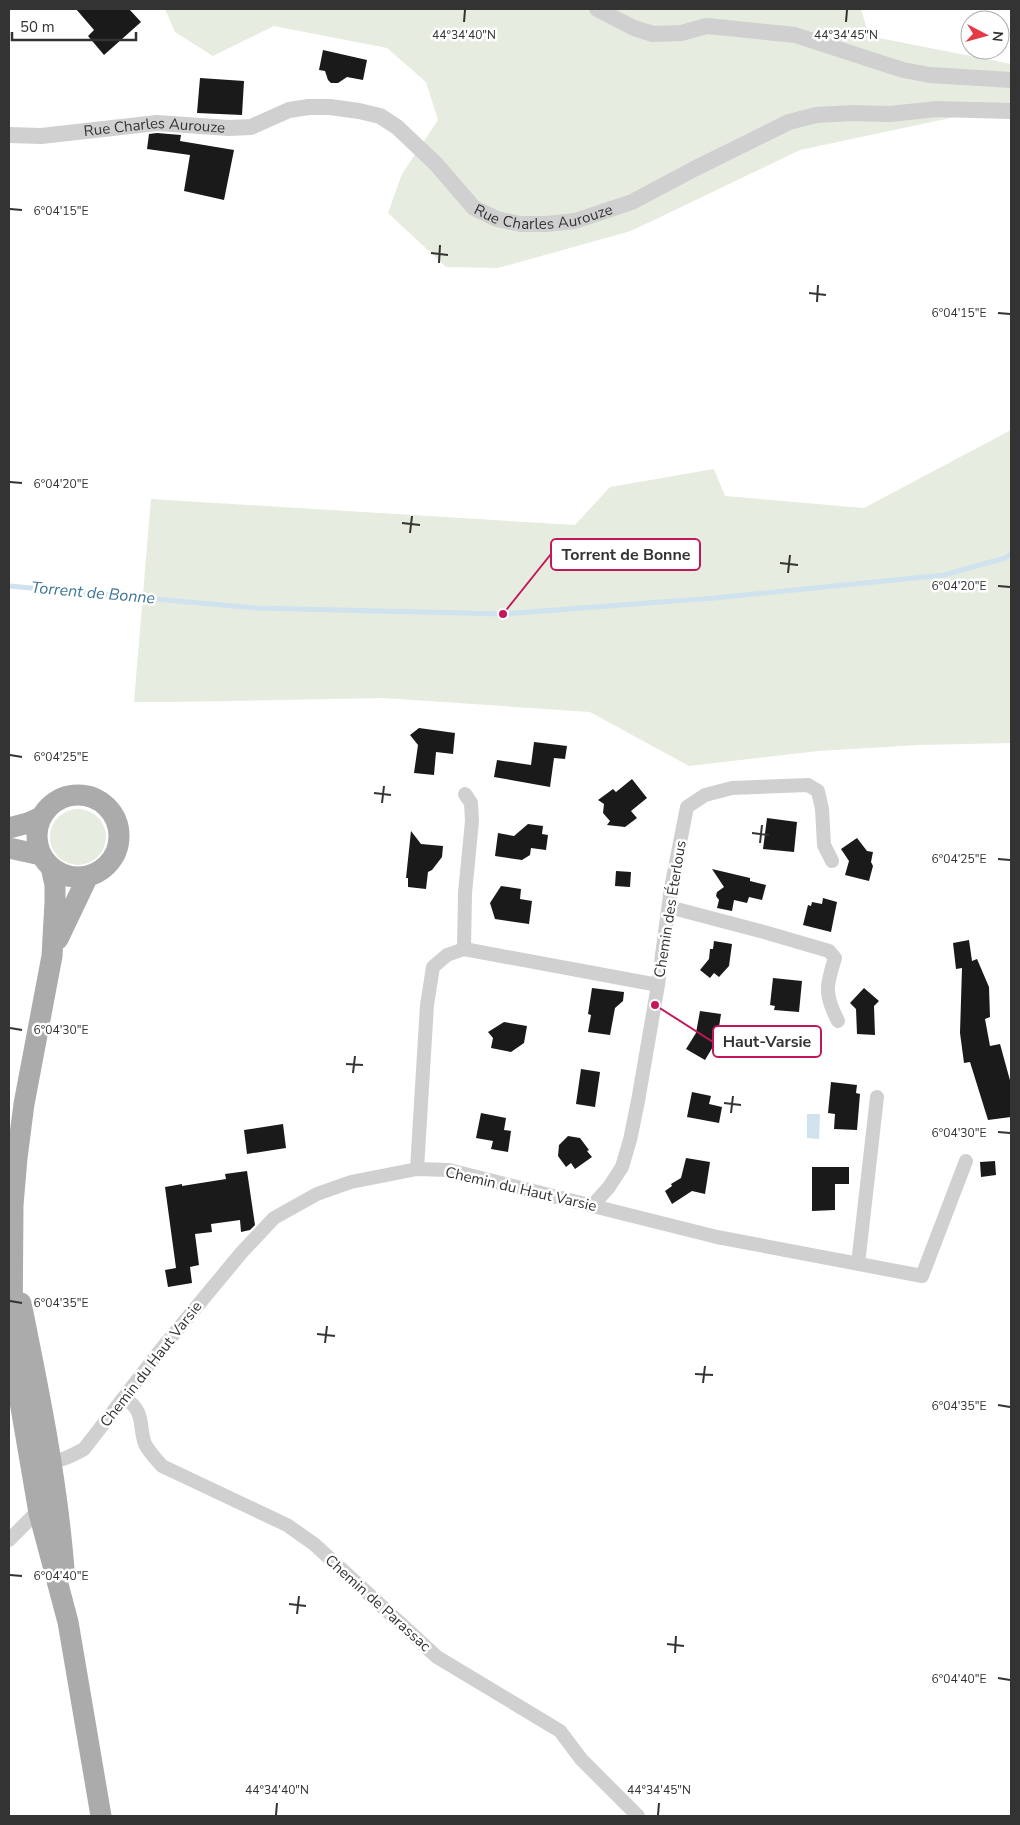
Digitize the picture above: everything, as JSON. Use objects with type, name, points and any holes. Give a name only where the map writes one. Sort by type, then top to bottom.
[{"type":"main road","points":[[9,848],[46,861],[62,874],[75,877],[88,876],[100,870],[110,861],[117,849],[119,836],[117,823],[111,811],[101,802],[90,796],[78,794],[65,796],[55,801],[41,817],[37,829],[37,843],[46,861],[55,885],[52,956],[24,1104],[13,1205],[11,1306],[12,1342],[18,1390],[39,1513],[68,1622]]},
{"type":"main road","points":[[9,828],[41,817]]},
{"type":"main road","points":[[52,956],[63,927],[88,876]]},
{"type":"main road","points":[[13,1260],[50,1462],[61,1540],[68,1622],[101,1816]]},
{"type":"street","points":[[597,9],[634,28],[653,34],[681,33],[707,26],[794,35],[912,72],[949,77],[1011,80]]},
{"type":"street","name":"Rue Charles Aurouze","points":[[9,135],[41,136],[156,123],[236,128],[251,127],[289,110],[330,107],[360,111],[380,116],[397,127],[436,164],[474,208],[497,219],[520,224],[546,224],[575,221],[632,202],[789,122],[816,115],[852,113],[890,114],[938,110],[1011,111]]},
{"type":"street","name":"Chemin des Éterlous","points":[[592,1206],[609,1188],[622,1167],[638,1101],[687,807],[705,795],[732,788],[808,785],[818,791],[822,809],[824,845],[832,861]]},
{"type":"street","points":[[464,949],[465,893],[472,821],[471,803],[465,794]]},
{"type":"street","points":[[669,907],[829,951],[835,958],[826,992],[838,1021]]},
{"type":"street","points":[[417,1169],[427,1004],[434,968],[447,955],[464,949],[658,985]]},
{"type":"street","points":[[858,1264],[877,1097]]},
{"type":"street","name":"Chemin du Haut Varsie","points":[[50,1462],[70,1458],[84,1449],[159,1352],[242,1252],[274,1218],[317,1194],[351,1182],[417,1169],[449,1170],[717,1237],[922,1276],[966,1161]]},
{"type":"street","points":[[18,1390],[40,1458],[44,1463],[50,1462]]},
{"type":"street","name":"Chemin de Parassac","points":[[124,1398],[137,1409],[142,1419],[145,1442],[153,1456],[162,1466],[287,1525],[314,1544],[438,1657],[560,1731],[581,1759],[638,1816]]},
{"type":"street","points":[[9,1540],[39,1513]]},
{"type":"shaded area","points":[[165,9],[861,9],[869,36],[960,54],[960,60],[991,60],[1011,64],[1011,105],[800,150],[631,231],[498,268],[446,267],[388,213],[402,174],[438,120],[426,82],[387,48],[274,26],[213,56],[175,32]]},
{"type":"shaded area","points":[[1011,430],[1011,743],[919,745],[818,751],[689,766],[590,712],[384,698],[134,702],[151,499],[575,525],[610,487],[714,469],[725,496],[864,508]]},
{"type":"shaded area","points":[[78,809],[89,811],[98,817],[104,826],[106,837],[104,848],[98,857],[89,863],[78,865],[67,863],[58,857],[52,848],[50,837],[52,826],[58,817],[67,811]]},
{"type":"water","points":[[807,1114],[820,1114],[819,1139],[807,1138]]},
{"type":"building","points":[[76,9],[129,9],[141,22],[104,55],[88,36],[94,30]]},
{"type":"building","points":[[323,50],[367,60],[363,80],[347,77],[338,83],[331,83],[325,71],[319,70]]},
{"type":"building","points":[[200,78],[244,81],[242,115],[197,113]]},
{"type":"building","points":[[149,134],[181,135],[180,141],[234,150],[224,200],[184,191],[190,155],[147,149]]},
{"type":"building","points":[[419,728],[455,733],[453,754],[436,752],[434,775],[414,773],[418,745],[410,735]]},
{"type":"building","points":[[534,742],[567,746],[565,759],[554,758],[550,787],[494,777],[497,760],[531,765]]},
{"type":"building","points":[[632,779],[647,798],[631,811],[637,818],[625,827],[607,825],[610,821],[603,813],[604,804],[598,800],[613,789],[616,792]]},
{"type":"building","points":[[767,818],[797,822],[794,852],[763,849]]},
{"type":"building","points":[[528,824],[543,826],[542,834],[548,835],[546,850],[531,848],[530,855],[522,860],[495,856],[498,833],[514,836]]},
{"type":"building","points":[[411,831],[421,844],[443,846],[442,857],[432,870],[428,872],[426,889],[408,887],[408,878],[406,878]]},
{"type":"building","points":[[857,838],[867,851],[873,852],[871,862],[873,866],[869,881],[845,875],[849,861],[841,849]]},
{"type":"building","points":[[712,869],[750,878],[750,881],[766,885],[762,900],[749,897],[747,903],[734,900],[732,911],[717,908],[719,900],[716,896],[717,892],[724,887]]},
{"type":"building","points":[[616,871],[631,872],[630,887],[615,886]]},
{"type":"building","points":[[501,886],[521,889],[520,899],[532,901],[529,924],[495,919],[490,903]]},
{"type":"building","points":[[823,898],[837,902],[831,932],[803,925],[808,905],[811,906],[812,902],[822,904]]},
{"type":"building","points":[[969,940],[972,961],[977,959],[989,987],[990,1017],[985,1019],[990,1046],[1000,1044],[1011,1084],[1011,1117],[988,1120],[970,1062],[964,1063],[960,1033],[962,968],[956,969],[953,943]]},
{"type":"building","points":[[714,941],[732,944],[729,966],[719,977],[714,973],[710,978],[700,970],[709,959],[710,949],[713,949]]},
{"type":"building","points":[[773,978],[802,981],[799,1012],[774,1010],[775,1006],[770,1005]]},
{"type":"building","points":[[592,988],[624,992],[623,1001],[615,1008],[610,1035],[588,1032],[591,1015],[588,1014]]},
{"type":"building","points":[[864,988],[879,1001],[874,1006],[875,1035],[857,1034],[856,1009],[850,1003]]},
{"type":"building","points":[[700,1011],[721,1014],[717,1040],[705,1060],[686,1049],[696,1033]]},
{"type":"building","points":[[504,1022],[527,1026],[524,1043],[511,1052],[491,1048],[493,1038],[488,1032]]},
{"type":"building","points":[[581,1069],[600,1072],[595,1107],[576,1104]]},
{"type":"building","points":[[831,1082],[857,1085],[856,1093],[860,1094],[857,1130],[834,1129],[835,1114],[828,1113]]},
{"type":"building","points":[[692,1092],[711,1096],[709,1104],[722,1107],[719,1123],[687,1117]]},
{"type":"building","points":[[481,1113],[506,1118],[504,1130],[511,1131],[508,1152],[491,1149],[493,1141],[476,1138]]},
{"type":"building","points":[[283,1124],[286,1148],[247,1154],[244,1130]]},
{"type":"building","points":[[568,1136],[580,1138],[592,1157],[575,1169],[571,1163],[566,1167],[558,1156],[559,1145]]},
{"type":"building","points":[[686,1158],[710,1162],[705,1194],[692,1191],[672,1204],[665,1191],[672,1186],[671,1184],[681,1178]]},
{"type":"building","points":[[995,1161],[996,1175],[981,1177],[980,1162]]},
{"type":"building","points":[[812,1167],[849,1167],[849,1184],[835,1184],[835,1210],[812,1211]]},
{"type":"building","points":[[247,1171],[255,1225],[250,1230],[241,1232],[240,1220],[211,1224],[212,1232],[195,1234],[199,1265],[190,1267],[192,1283],[168,1287],[165,1270],[176,1268],[165,1187],[226,1179],[225,1174]]},
{"type":"waterway","name":"Torrent de Bonne","points":[[9,586],[256,608],[503,614],[714,598],[944,575],[1005,558],[1011,554]]},
{"type":"place","name":"Torrent de Bonne","points":[[503,614]]},
{"type":"place","name":"Haut-Varsie","points":[[655,1005]]}]
